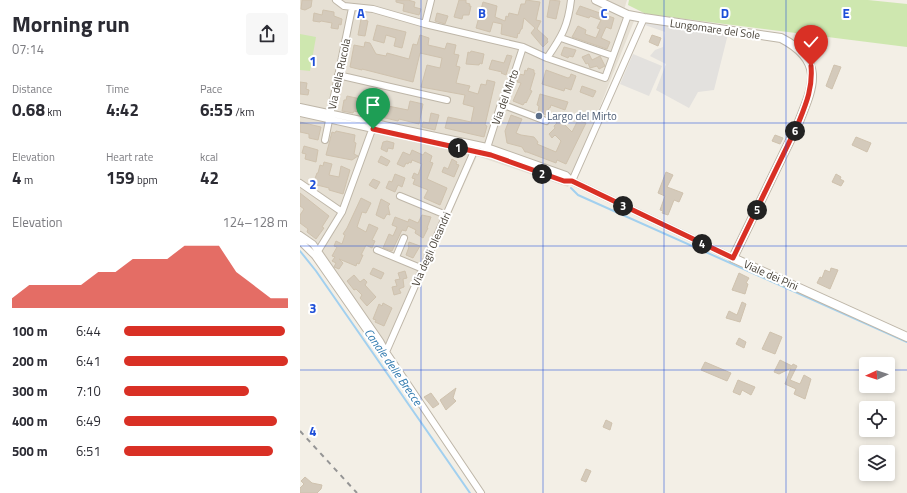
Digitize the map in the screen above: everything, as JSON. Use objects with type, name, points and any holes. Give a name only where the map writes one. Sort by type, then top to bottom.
[{"type":"street","points":[[336,0],[344,6],[374,9],[425,24],[523,47],[547,58],[605,78],[628,15]]},
{"type":"street","points":[[425,24],[431,0]]},
{"type":"street","points":[[547,58],[561,38],[569,18],[571,0]]},
{"type":"street","name":"Lungomare del Sole","points":[[596,0],[628,15],[781,38],[794,45],[804,53],[811,66],[813,80],[798,124],[733,258]]},
{"type":"street","name":"Via della Rucola","points":[[325,140],[352,8]]},
{"type":"street","points":[[572,181],[644,18]]},
{"type":"street","points":[[561,38],[613,56]]},
{"type":"street","name":"Via del Mirto","points":[[486,154],[501,104],[510,87],[523,47]]},
{"type":"street","points":[[338,75],[447,100]]},
{"type":"street","points":[[501,104],[546,121]]},
{"type":"street","name":"Viale dei Pini","points":[[300,107],[330,116],[491,155],[564,181],[572,181]]},
{"type":"street","name":"Viale dei Pini","points":[[300,113],[330,116]]},
{"type":"street","points":[[317,254],[342,212],[373,126]]},
{"type":"street","name":"Viale dei Pini","points":[[373,126],[487,147],[566,175],[572,181],[733,258],[907,337]]},
{"type":"street","name":"Via degli Oleandri","points":[[386,352],[477,145]]},
{"type":"street","points":[[300,183],[342,212]]},
{"type":"street","points":[[400,196],[446,215]]},
{"type":"street","points":[[300,234],[313,244],[317,254],[380,341],[481,493]]},
{"type":"street","points":[[396,257],[404,238]]},
{"type":"street","points":[[300,241],[317,254]]},
{"type":"street","points":[[377,250],[423,269]]},
{"type":"shaded area","points":[[300,0],[627,0],[624,10],[636,16],[568,187],[477,156],[385,361],[306,250],[300,245]]},
{"type":"shaded area","points":[[647,22],[728,34],[714,90],[698,92],[689,108],[656,90],[666,64],[650,56],[655,50],[663,47],[665,32],[645,25]]},
{"type":"shaded area","points":[[633,54],[662,66],[649,96],[620,84]]},
{"type":"green space","points":[[629,0],[868,0],[907,4],[907,47],[646,14],[628,5]]},
{"type":"green space","points":[[300,34],[316,37],[310,71],[300,70]]},
{"type":"building","points":[[302,0],[312,0],[311,7],[305,10],[301,9]]},
{"type":"building","points":[[396,0],[408,0],[415,2],[414,7],[421,9],[419,15],[403,11],[404,4],[396,2]]},
{"type":"building","points":[[459,0],[466,0],[466,3],[470,4],[469,6],[471,6],[469,15],[463,15],[462,19],[454,17]]},
{"type":"building","points":[[526,0],[540,2],[536,20],[541,21],[537,29],[548,39],[548,42],[543,47],[531,33],[535,28],[524,18],[522,29],[519,34],[518,33],[517,38],[501,34],[502,24],[493,22],[490,32],[476,28],[483,2],[497,6],[495,17],[505,21],[506,16],[508,17],[509,13],[518,15],[521,4],[525,4]]},
{"type":"building","points":[[550,0],[560,1],[556,19],[547,17]]},
{"type":"building","points":[[580,6],[614,18],[611,29],[606,27],[601,38],[610,42],[607,49],[572,37],[578,26],[586,30],[585,34],[596,38],[600,29],[597,28],[601,20],[590,16],[589,18],[576,14]]},
{"type":"building","points":[[323,10],[334,12],[334,16],[342,19],[341,25],[339,24],[338,29],[331,28],[332,23],[313,21],[314,13],[322,15]]},
{"type":"building","points":[[437,13],[448,16],[445,24],[435,21]]},
{"type":"building","points":[[361,19],[368,21],[365,36],[358,35]]},
{"type":"building","points":[[377,25],[406,32],[402,48],[394,46],[396,38],[386,35],[384,43],[373,40]]},
{"type":"building","points":[[420,35],[429,38],[428,45],[445,49],[447,43],[456,45],[454,54],[459,55],[456,66],[460,67],[456,83],[470,86],[468,91],[478,94],[481,84],[486,85],[487,80],[495,82],[485,125],[487,126],[484,137],[445,128],[448,117],[471,122],[474,107],[463,104],[465,95],[421,87],[427,65],[440,68],[442,58],[420,53],[413,82],[350,67],[354,45],[364,47],[365,42],[370,43],[376,54],[386,56],[387,53],[409,59],[413,44],[417,45]]},
{"type":"building","points":[[652,35],[661,38],[658,46],[649,42]]},
{"type":"building","points":[[564,47],[576,50],[573,57],[569,56],[568,58],[561,55]]},
{"type":"building","points":[[471,51],[484,54],[482,64],[466,64],[468,52],[470,53]]},
{"type":"building","points":[[589,54],[592,60],[600,56],[605,66],[599,69],[597,66],[590,68],[588,63],[586,64],[582,57]]},
{"type":"building","points":[[507,55],[512,56],[506,75],[501,73],[502,72],[489,69],[492,60],[504,63]]},
{"type":"building","points":[[834,65],[841,67],[832,89],[826,86]]},
{"type":"building","points":[[528,68],[534,70],[535,73],[530,90],[532,91],[526,103],[525,102],[523,105],[513,101],[521,83],[517,82],[519,74],[524,75],[525,70],[527,71]]},
{"type":"building","points":[[546,70],[568,78],[571,74],[576,76],[571,90],[565,88],[564,91],[542,84]]},
{"type":"building","points":[[300,82],[307,83],[306,89],[309,90],[308,95],[300,94]]},
{"type":"building","points":[[582,86],[596,91],[593,97],[580,92]]},
{"type":"building","points":[[373,91],[386,94],[383,105],[408,110],[410,101],[423,104],[419,124],[399,119],[398,121],[368,116]]},
{"type":"building","points":[[540,94],[568,102],[565,110],[551,105],[546,115],[538,112],[539,106],[537,105]]},
{"type":"building","points":[[347,96],[361,99],[358,112],[354,111],[353,113],[342,111],[344,100],[346,100]]},
{"type":"building","points":[[431,113],[439,115],[435,130],[422,127],[423,122],[429,123]]},
{"type":"building","points":[[511,115],[522,119],[516,133],[534,137],[538,142],[537,144],[556,152],[561,141],[555,135],[552,138],[549,134],[555,128],[554,126],[562,116],[565,119],[562,122],[572,132],[578,120],[586,123],[566,164],[557,160],[556,163],[525,152],[522,147],[507,143],[505,131]]},
{"type":"building","points":[[300,122],[321,127],[318,140],[309,138],[309,134],[300,132]]},
{"type":"building","points":[[336,131],[355,135],[354,142],[356,143],[354,154],[358,156],[352,160],[326,155],[332,132],[335,133]]},
{"type":"building","points":[[775,135],[783,138],[780,144],[772,141]]},
{"type":"building","points":[[856,137],[871,143],[867,152],[852,145]]},
{"type":"building","points":[[387,141],[394,143],[393,149],[388,148],[387,152],[381,149],[383,142]]},
{"type":"building","points":[[304,146],[318,150],[316,162],[305,159],[306,154],[302,153]]},
{"type":"building","points":[[412,150],[423,155],[425,152],[432,156],[430,162],[433,163],[427,179],[447,188],[440,205],[424,198],[428,190],[413,184],[415,179],[412,178],[414,173],[418,175],[422,164],[412,160],[411,163],[406,163],[404,167],[397,164],[403,152],[410,155]]},
{"type":"building","points":[[381,156],[390,161],[387,166],[378,162]]},
{"type":"building","points":[[452,159],[459,165],[454,177],[442,172],[444,167],[448,169]]},
{"type":"building","points":[[324,162],[332,164],[329,175],[339,177],[341,166],[350,170],[343,194],[329,190],[329,188],[313,184],[320,165],[323,166]]},
{"type":"building","points":[[666,172],[673,175],[667,187],[683,193],[679,202],[674,200],[668,215],[662,213],[663,211],[660,210],[665,196],[658,193]]},
{"type":"building","points":[[395,174],[405,178],[402,187],[398,185],[395,192],[386,188],[389,181],[392,182]]},
{"type":"building","points":[[836,174],[844,181],[841,186],[832,182]]},
{"type":"building","points":[[373,179],[380,182],[376,189],[369,185]]},
{"type":"building","points":[[300,193],[329,216],[322,227],[324,228],[316,239],[307,232],[308,229],[300,223],[300,215],[304,209],[300,206]]},
{"type":"building","points":[[361,198],[371,203],[366,213],[362,212],[357,227],[366,232],[369,224],[378,228],[372,240],[375,241],[372,248],[366,245],[361,255],[363,255],[359,264],[357,263],[356,266],[339,259],[343,263],[339,269],[334,267],[336,263],[332,261],[335,257],[332,256],[337,247],[334,246],[336,241],[342,244],[345,235],[343,234]]},
{"type":"building","points":[[381,199],[390,204],[388,206],[390,215],[387,214],[384,219],[376,215]]},
{"type":"building","points":[[422,215],[431,217],[423,238],[415,233],[416,230],[408,226],[406,231],[402,230],[392,251],[383,248],[389,234],[393,236],[397,227],[392,225],[395,217],[408,222],[409,219],[418,223]]},
{"type":"building","points":[[409,242],[420,246],[413,258],[406,255]]},
{"type":"building","points":[[373,268],[384,273],[381,279],[370,274]]},
{"type":"building","points":[[831,268],[838,270],[830,289],[817,283],[820,277],[822,278],[825,270],[830,272]]},
{"type":"building","points":[[405,271],[407,278],[403,279],[404,287],[399,289],[401,293],[394,295],[392,287],[397,286],[395,280],[400,279],[398,273]]},
{"type":"building","points":[[739,273],[749,278],[746,283],[748,284],[745,294],[732,290]]},
{"type":"building","points":[[354,275],[360,282],[364,279],[367,282],[365,285],[376,297],[367,306],[360,298],[362,295],[356,289],[354,290],[347,281]]},
{"type":"building","points":[[742,302],[746,304],[740,322],[726,318],[729,311],[737,315]]},
{"type":"building","points":[[383,303],[392,308],[384,326],[375,322],[376,320],[373,319],[379,304],[382,306]]},
{"type":"building","points":[[770,332],[782,337],[775,354],[762,349]]},
{"type":"building","points":[[739,338],[746,342],[744,348],[736,344]]},
{"type":"building","points":[[780,360],[792,366],[793,364],[797,366],[790,380],[800,384],[804,375],[811,379],[805,399],[794,394],[796,389],[785,384],[791,368],[779,374],[774,372]]},
{"type":"building","points":[[705,362],[731,373],[727,381],[701,370]]},
{"type":"building","points":[[738,380],[755,387],[751,395],[742,390],[740,395],[733,392]]},
{"type":"building","points":[[456,388],[453,398],[456,401],[446,410],[440,400]]},
{"type":"building","points":[[431,393],[439,404],[433,408],[424,397]]},
{"type":"building","points":[[606,420],[612,423],[610,430],[603,427]]},
{"type":"building","points":[[586,469],[591,471],[586,482],[581,480]]},
{"type":"building","points":[[305,477],[312,483],[322,485],[321,489],[317,493],[300,493],[300,488],[304,484],[301,481]]},
{"type":"waterway","points":[[571,188],[578,195],[907,342]]},
{"type":"waterway","name":"Canale delle Brecce","points":[[300,251],[316,271],[470,493]]},
{"type":"railway","points":[[300,431],[357,493]]},
{"type":"place","name":"Largo del Mirto","points":[[539,116]]},
{"type":"route","points":[[373,129],[491,155],[564,181],[572,181],[733,258],[798,124],[813,80],[811,66]]}]
